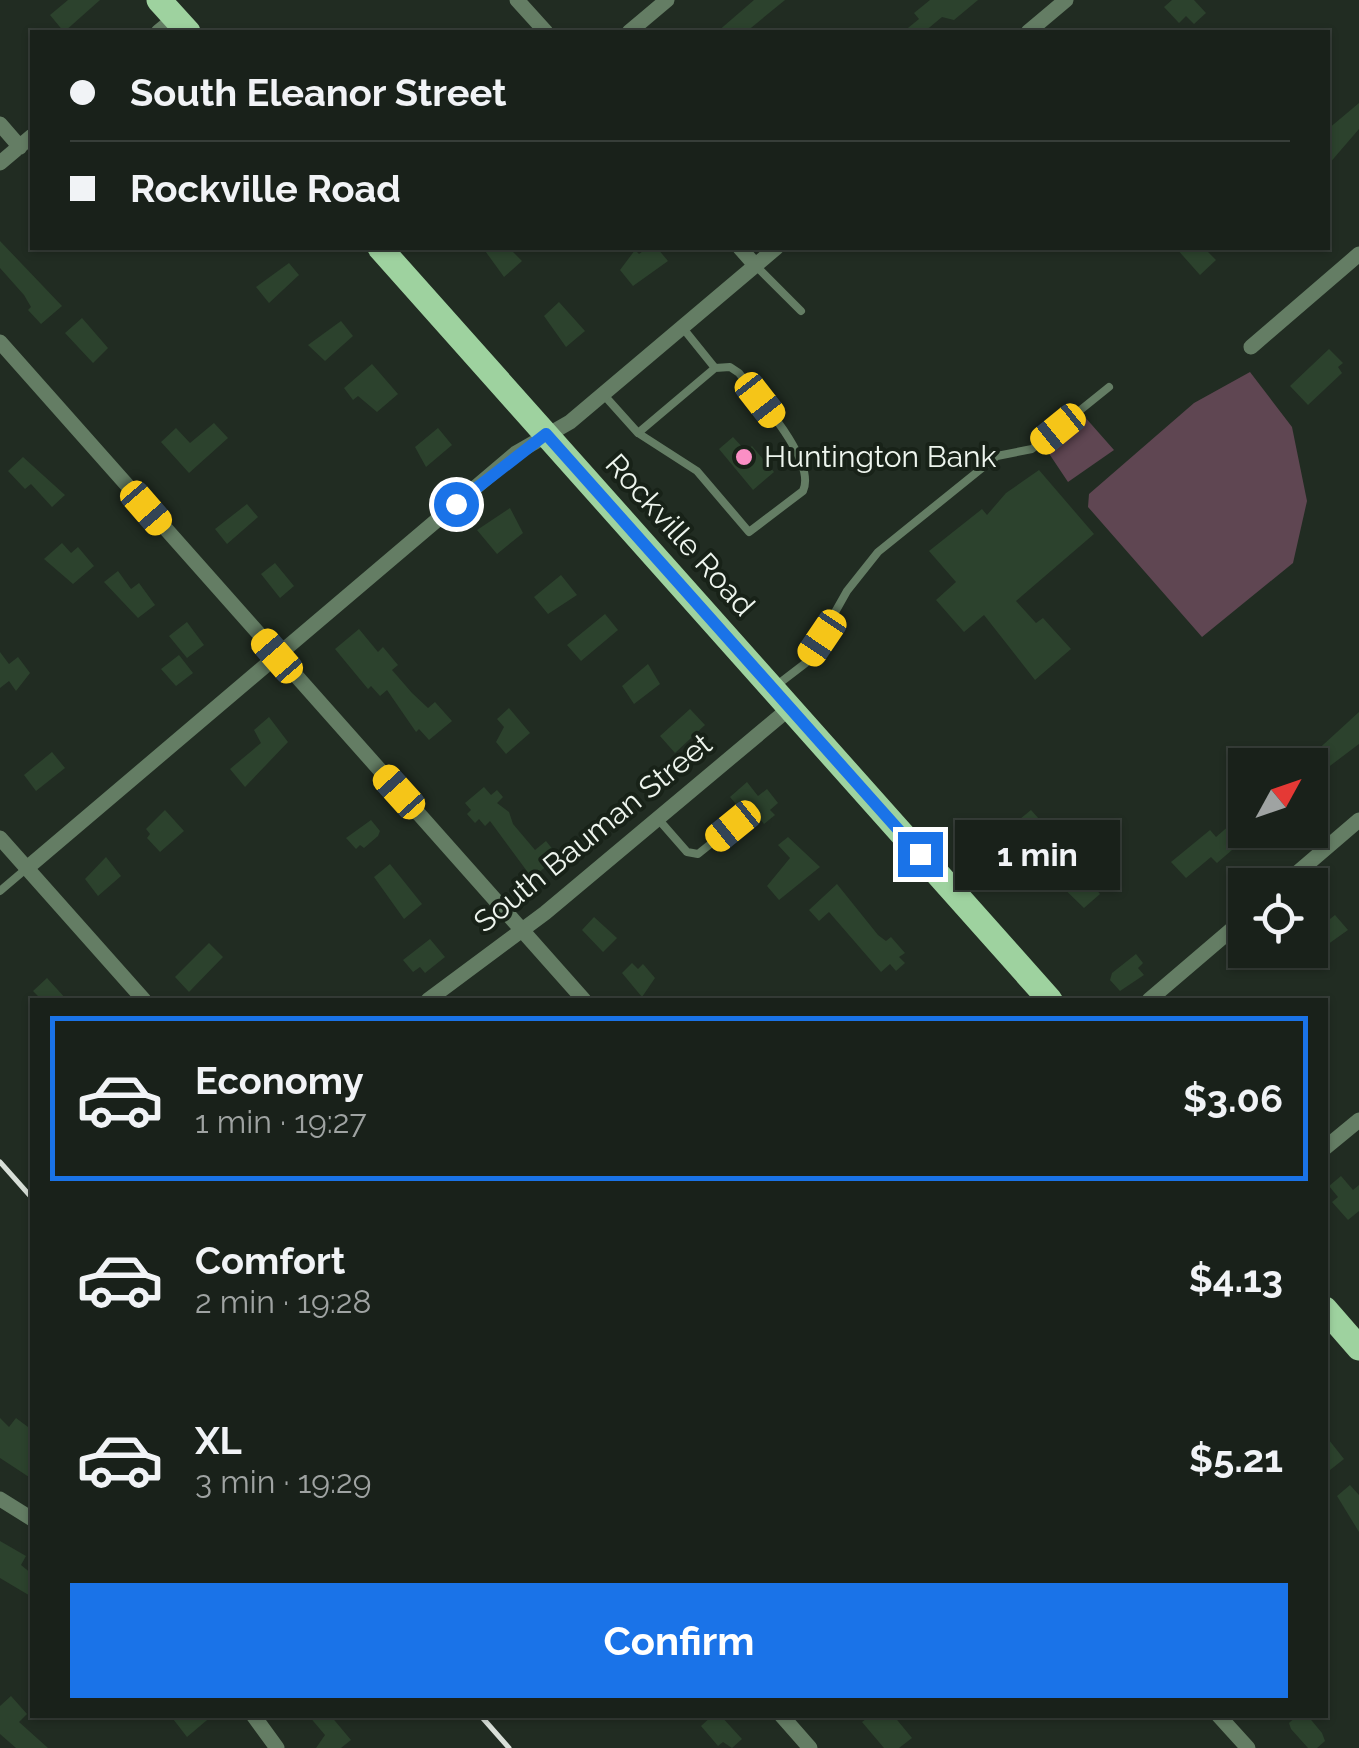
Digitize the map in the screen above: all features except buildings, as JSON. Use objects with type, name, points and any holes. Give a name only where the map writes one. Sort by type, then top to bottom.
[{"type":"main road","name":"Rockville Road","points":[[382,250],[1048,998]]},
{"type":"main road","points":[[1328,1312],[1359,1348]]},
{"type":"street","points":[[517,0],[544,30]]},
{"type":"street","points":[[631,30],[668,0]]},
{"type":"street","points":[[1030,30],[1066,0]]},
{"type":"street","points":[[0,124],[26,142],[0,163]]},
{"type":"street","points":[[742,250],[755,264]]},
{"type":"street","points":[[26,868],[516,453],[570,422],[773,250]]},
{"type":"street","points":[[1251,347],[1359,254]]},
{"type":"street","points":[[0,342],[582,998]]},
{"type":"street","name":"South Bauman Street","points":[[431,998],[658,820],[782,698]]},
{"type":"street","points":[[1303,868],[1359,820]]},
{"type":"street","points":[[0,838],[142,998]]},
{"type":"street","points":[[1151,998],[1228,933]]},
{"type":"street","points":[[1328,1146],[1359,1120]]},
{"type":"street","points":[[0,1499],[30,1518]]},
{"type":"street","points":[[255,1718],[277,1748]]},
{"type":"street","points":[[783,1718],[810,1748]]},
{"type":"street","points":[[1221,1718],[1248,1748]]},
{"type":"lane","points":[[755,264],[801,311]]},
{"type":"lane","points":[[682,327],[715,368]]},
{"type":"lane","points":[[603,394],[638,433],[697,471],[749,532],[803,491],[806,470],[780,426],[730,367],[715,368],[638,433]]},
{"type":"lane","points":[[782,698],[847,591],[878,552],[997,456],[1032,449],[1110,388]]},
{"type":"lane","points":[[658,820],[687,852],[698,854],[733,826]]},
{"type":"lane","points":[[0,891],[26,868]]},
{"type":"shaded area","points":[[1250,372],[1292,427],[1307,501],[1293,563],[1202,637],[1088,507],[1089,494],[1194,403]]},
{"type":"shaded area","points":[[1084,416],[1114,450],[1068,482],[1046,449]]},
{"type":"railway","points":[[0,1162],[30,1196]]},
{"type":"railway","points":[[483,1718],[509,1748]]},
{"type":"place","name":"Huntington Bank","points":[[744,457]]},
{"type":"route","points":[[456,504],[516,453],[546,434],[920,854]]}]
